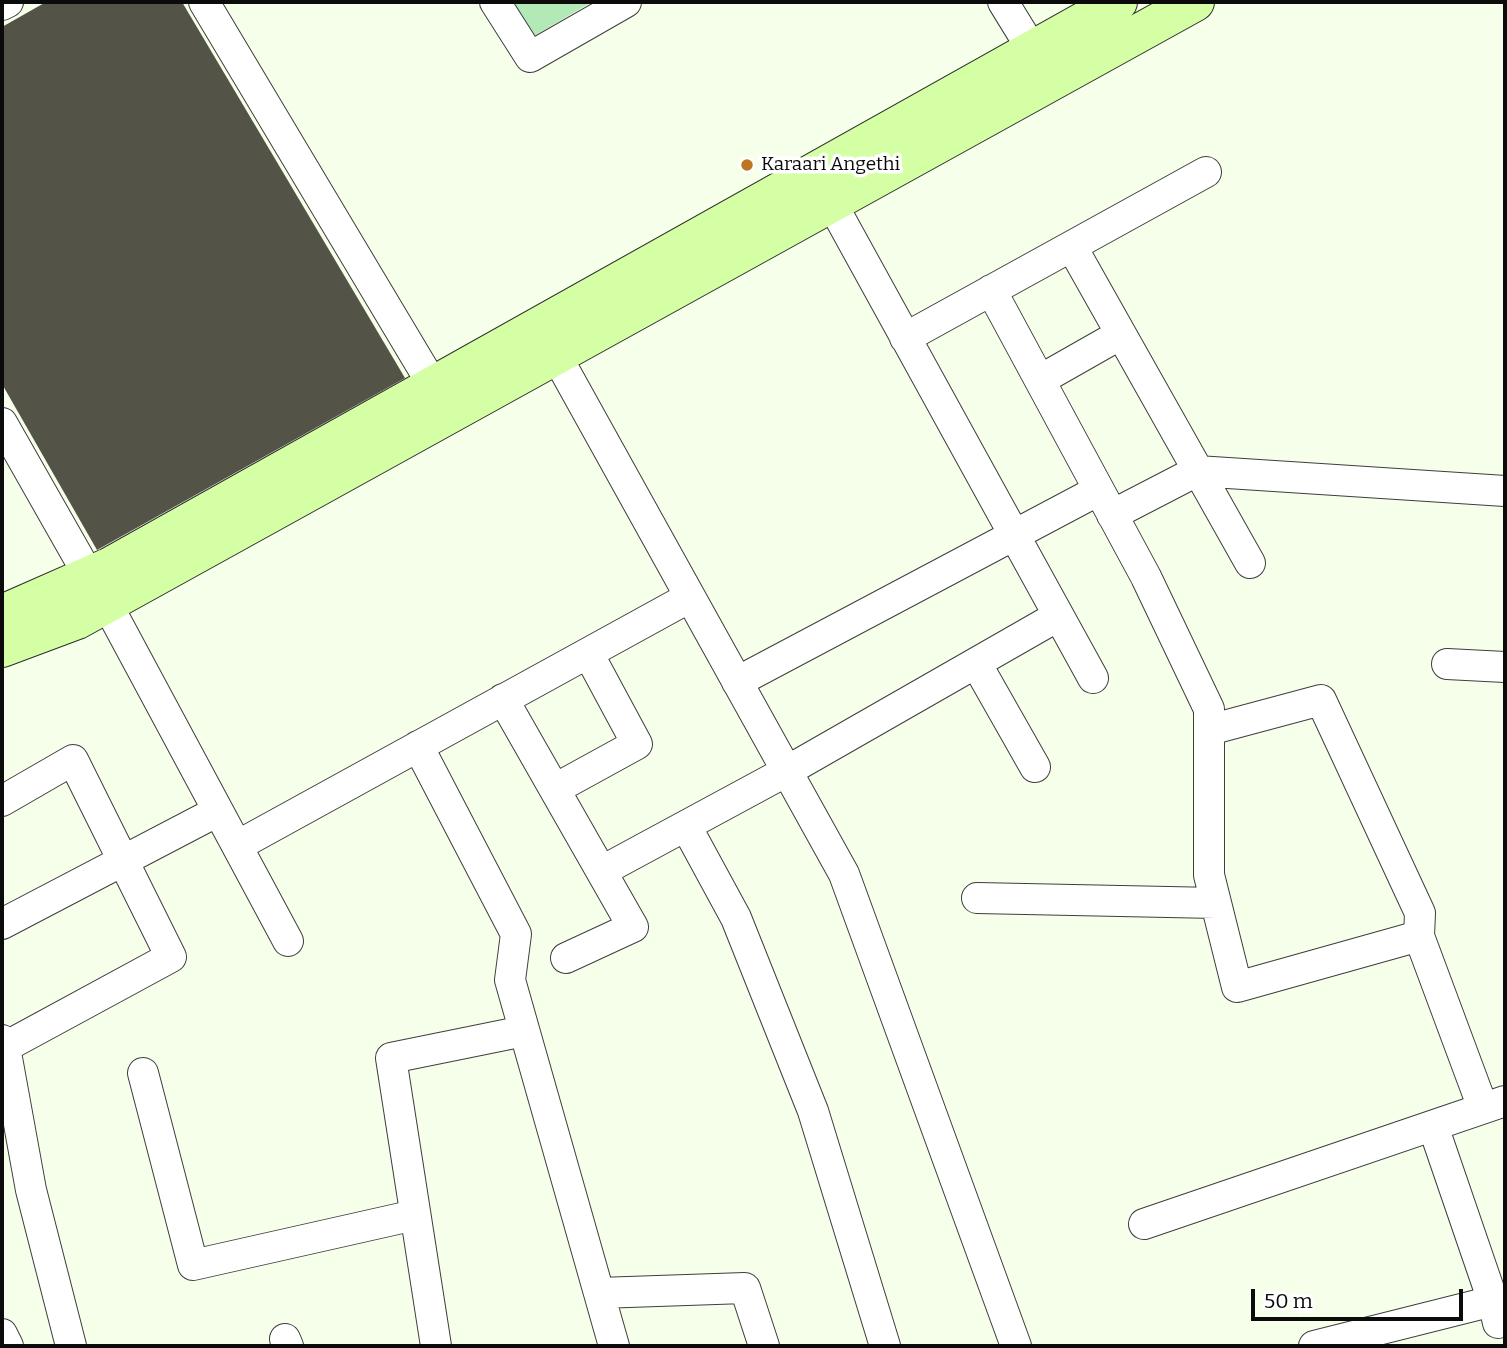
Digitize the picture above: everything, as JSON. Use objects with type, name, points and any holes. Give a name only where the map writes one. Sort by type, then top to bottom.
[{"type":"street","points":[[2,5],[8,2]]},
{"type":"street","points":[[204,2],[442,400]]},
{"type":"street","points":[[495,2],[530,58],[626,2]]},
{"type":"street","points":[[1003,2],[1042,66]]},
{"type":"street","points":[[1042,66],[1118,2]]},
{"type":"street","points":[[2,614],[98,590],[1042,66],[1195,2]]},
{"type":"street","points":[[905,338],[1206,172]]},
{"type":"street","points":[[823,188],[1093,678]]},
{"type":"street","points":[[1072,247],[1250,563]]},
{"type":"street","points":[[992,290],[1146,577],[1209,709],[1209,875],[1237,987],[1419,936]]},
{"type":"street","points":[[1040,380],[1121,334]]},
{"type":"street","points":[[548,341],[844,874],[1016,1346]]},
{"type":"street","points":[[2,423],[98,590],[288,941]]},
{"type":"street","points":[[737,682],[1014,535],[1197,471],[1505,491]]},
{"type":"street","points":[[2,648],[77,620],[98,590]]},
{"type":"street","points":[[237,846],[690,597]]},
{"type":"street","points":[[602,870],[787,771],[1058,616]]},
{"type":"street","points":[[555,789],[637,744],[588,653]]},
{"type":"street","points":[[976,663],[1035,767]]},
{"type":"street","points":[[1447,664],[1505,667]]},
{"type":"street","points":[[503,699],[633,927],[566,958]]},
{"type":"street","points":[[1144,1224],[1494,1105],[1419,936],[1420,914],[1321,700],[1209,730]]},
{"type":"street","points":[[418,746],[516,934],[510,980],[614,1346]]},
{"type":"street","points":[[2,801],[73,760],[171,957],[3,1043],[31,1190],[71,1346]]},
{"type":"street","points":[[2,924],[218,811]]},
{"type":"street","points":[[686,826],[736,918],[813,1111],[885,1346]]},
{"type":"street","points":[[977,898],[1216,903]]},
{"type":"street","points":[[436,1346],[391,1058],[524,1031]]},
{"type":"street","points":[[143,1073],[193,1265],[415,1215]]},
{"type":"street","points":[[1319,1346],[1499,1310],[1433,1126]]},
{"type":"street","points":[[599,1293],[745,1288],[764,1346]]},
{"type":"street","points":[[2,1334],[8,1346]]},
{"type":"green space","points":[[511,2],[592,2],[532,37]]},
{"type":"building","points":[[46,2],[182,2],[405,378],[97,550],[2,384],[2,27]]},
{"type":"place","name":"Karaari Angethi","points":[[747,165]]}]
